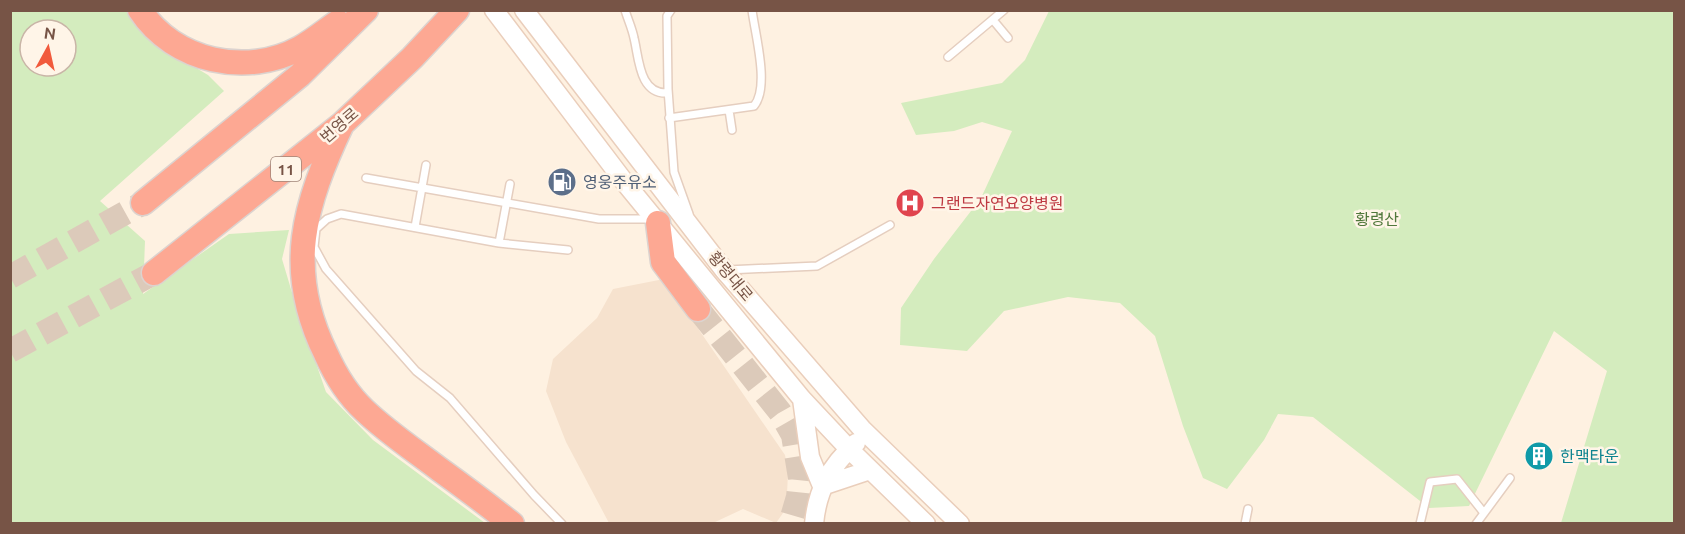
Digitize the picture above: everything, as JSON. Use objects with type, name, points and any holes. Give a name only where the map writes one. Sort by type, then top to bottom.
[{"type":"highway","points":[[140,10],[170,41],[199,56],[218,61],[252,63],[300,48],[355,10]]},
{"type":"highway","points":[[143,203],[300,75],[366,10]]},
{"type":"highway","name":"번영로","points":[[154,273],[342,124],[412,58],[457,10]]},
{"type":"highway","points":[[342,124],[320,173],[304,229],[303,283],[307,307],[319,341],[341,382],[362,409],[512,524]]},
{"type":"highway","points":[[657,221],[663,262],[698,309]]},
{"type":"highway","points":[[476,497],[519,524]]},
{"type":"main road","name":"황령대로","points":[[494,10],[657,221],[802,399],[849,449],[926,524]]},
{"type":"main road","name":"황령대로","points":[[524,10],[724,270],[866,433],[960,524]]},
{"type":"main road","points":[[802,399],[810,457],[822,486]]},
{"type":"main road","points":[[814,524],[822,486],[837,461],[866,433]]},
{"type":"main road","points":[[822,486],[870,470]]},
{"type":"lane","points":[[625,10],[632,28],[640,70],[645,82],[655,92],[668,93]]},
{"type":"lane","points":[[671,10],[667,16],[668,93],[674,172],[697,234]]},
{"type":"lane","points":[[669,118],[754,106],[758,101],[762,82],[752,10]]},
{"type":"lane","points":[[948,57],[1004,10]]},
{"type":"lane","points":[[993,20],[1008,38]]},
{"type":"lane","points":[[729,110],[732,130]]},
{"type":"lane","points":[[415,227],[426,165]]},
{"type":"lane","points":[[366,178],[599,219],[657,221]]},
{"type":"lane","points":[[499,243],[510,184]]},
{"type":"lane","points":[[562,524],[450,398],[416,371],[326,269],[314,247],[316,229],[327,219],[341,214],[499,243],[568,250]]},
{"type":"lane","points":[[724,270],[817,266],[890,225]]},
{"type":"lane","points":[[1476,524],[1509,478]]},
{"type":"lane","points":[[1420,524],[1430,482],[1457,479],[1484,513]]},
{"type":"lane","points":[[1245,524],[1248,509]]},
{"type":"shaded area","points":[[664,279],[785,455],[788,473],[787,494],[783,513],[776,523],[743,509],[713,523],[609,523],[566,442],[546,391],[553,359],[597,318],[613,289]]},
{"type":"green space","points":[[10,11],[131,11],[171,53],[208,75],[224,91],[100,201],[145,241],[143,294],[229,234],[289,230],[282,259],[326,392],[373,440],[485,523],[11,523]]},
{"type":"green space","name":"황령산","points":[[1049,11],[1674,11],[1674,523],[1561,523],[1607,371],[1554,331],[1469,506],[1429,508],[1313,417],[1278,414],[1264,440],[1227,489],[1203,478],[1183,426],[1155,336],[1120,303],[1068,297],[1004,311],[967,351],[900,345],[901,308],[934,259],[981,198],[1012,131],[982,122],[954,131],[916,135],[901,103],[1002,83],[1025,60]]},
{"type":"tunnel","points":[[10,277],[143,203]]},
{"type":"tunnel","points":[[10,351],[154,273]]},
{"type":"tunnel","points":[[698,309],[780,412],[793,435],[800,478],[798,497],[790,524]]},
{"type":"place","name":"영웅주유소","points":[[562,182]]},
{"type":"place","name":"그랜드자연요양병원","points":[[910,203]]},
{"type":"place","name":"한맥타운","points":[[1539,456]]}]
